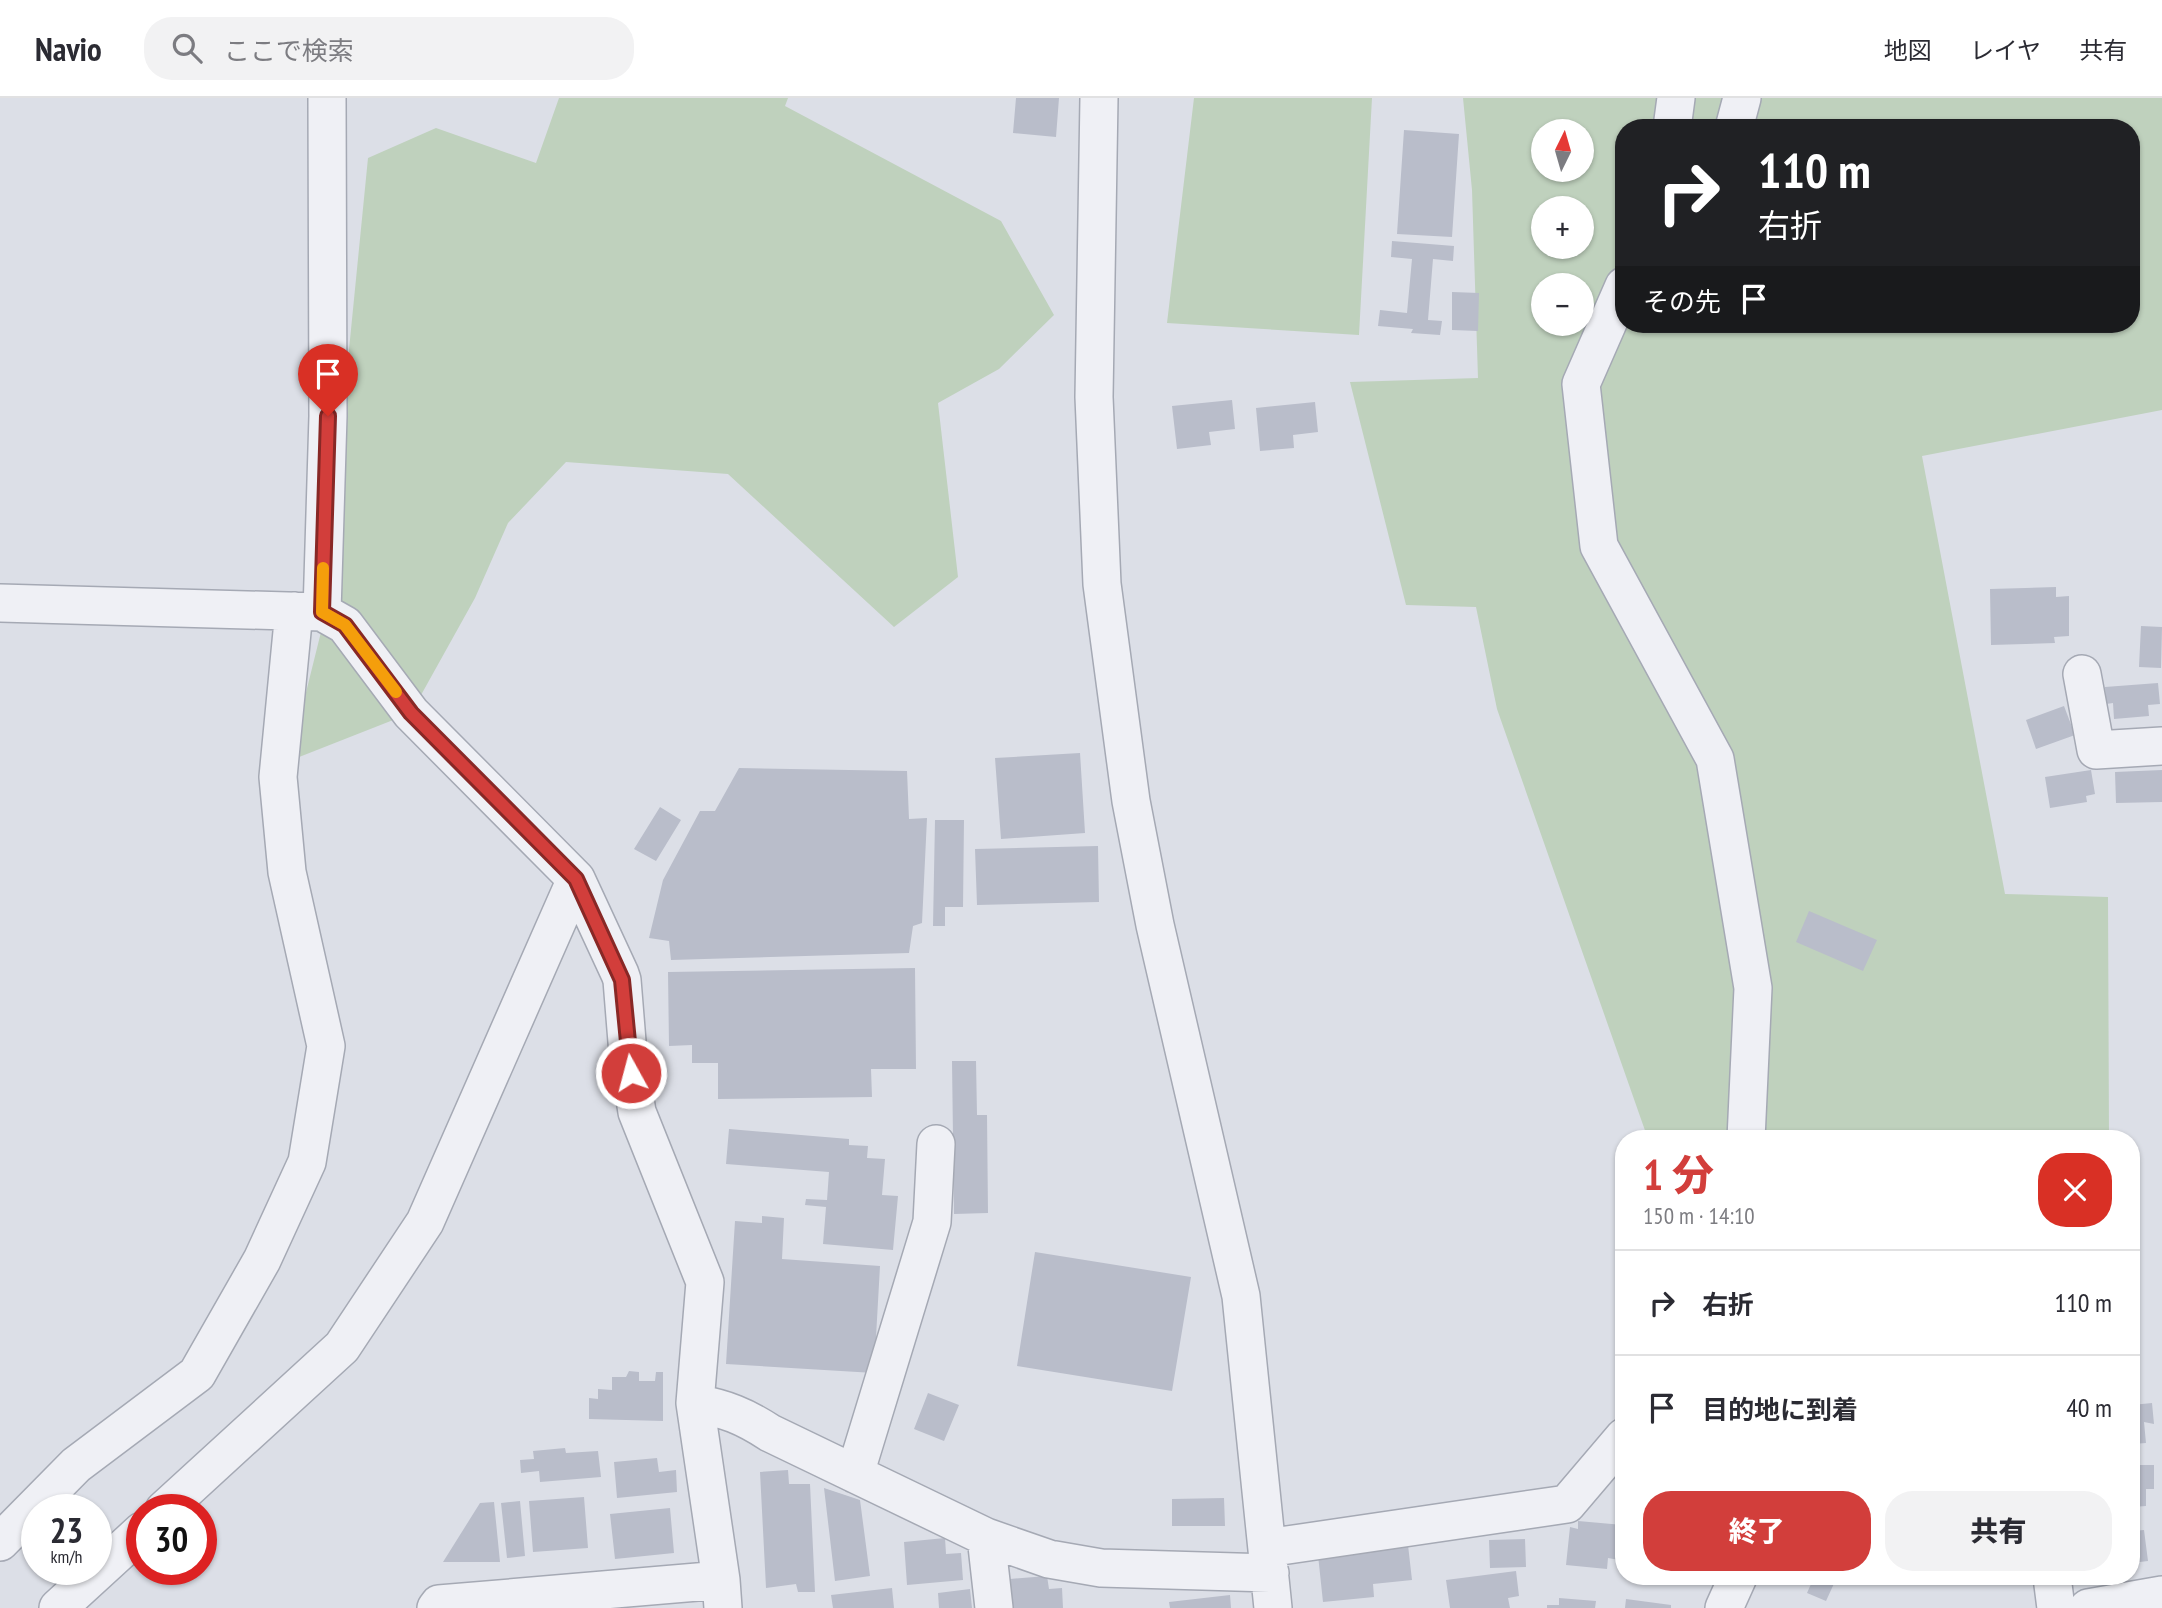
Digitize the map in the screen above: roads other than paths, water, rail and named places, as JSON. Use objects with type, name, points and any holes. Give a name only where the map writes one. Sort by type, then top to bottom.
[{"type":"street","points":[[0,1542],[76,1465],[197,1374],[262,1260],[307,1161],[326,1046],[287,872],[278,777],[308,612],[328,416],[327,98]]},
{"type":"street","points":[[1098,98],[1094,397],[1102,584],[1131,801],[1150,900],[1241,1296],[1270,1576]]},
{"type":"street","points":[[1673,119],[1676,98]]},
{"type":"street","points":[[1736,119],[1742,98]]},
{"type":"street","points":[[1615,307],[1581,384],[1599,546],[1715,758],[1753,988],[1746,1130]]},
{"type":"street","points":[[0,603],[308,612],[345,625],[411,713],[576,879],[622,980],[628,1054],[637,1112],[705,1282],[695,1403],[722,1594],[439,1604],[436,1608]]},
{"type":"street","points":[[2082,674],[2096,750],[2162,746]]},
{"type":"street","points":[[182,1494],[342,1348],[425,1222],[576,879]]},
{"type":"street","points":[[855,1475],[932,1222],[936,1144]]},
{"type":"street","points":[[695,1403],[723,1408],[744,1416],[770,1433],[986,1537],[1049,1559],[1101,1568],[1270,1576],[1567,1504],[1615,1448]]},
{"type":"street","points":[[986,1537],[994,1608]]},
{"type":"street","points":[[58,1608],[126,1546]]},
{"type":"street","points":[[1724,1608],[1734,1585]]},
{"type":"street","points":[[2053,1585],[2056,1608]]},
{"type":"street","points":[[2088,1608],[2162,1595]]}]
